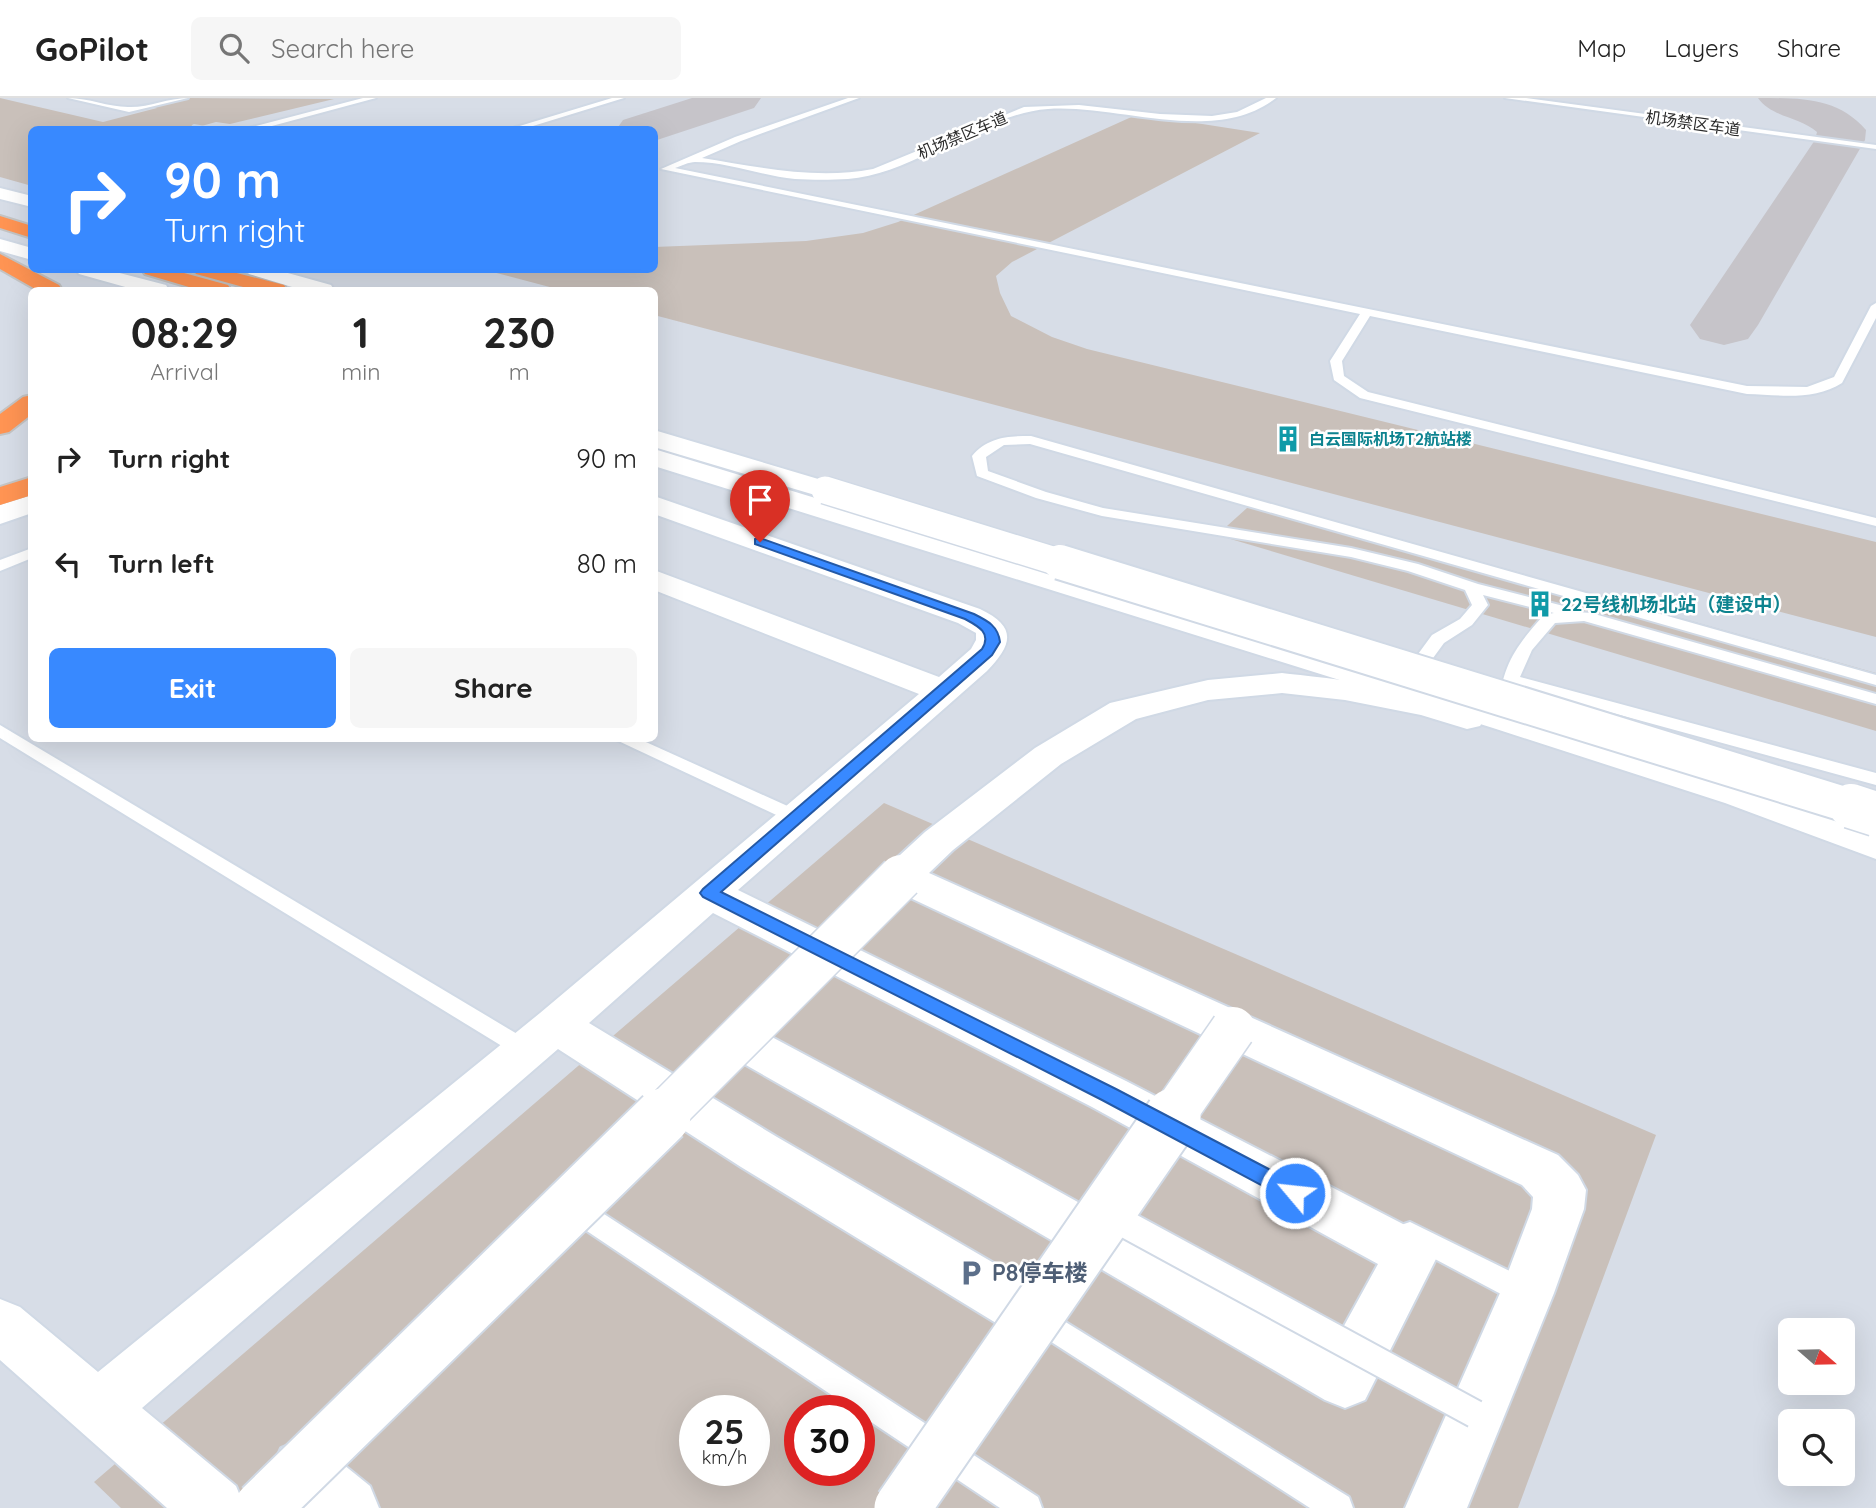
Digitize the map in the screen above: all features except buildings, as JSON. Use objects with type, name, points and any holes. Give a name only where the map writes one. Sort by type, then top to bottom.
[{"type":"highway","points":[[0,221],[28,223]]},
{"type":"highway","points":[[0,221],[28,231]]},
{"type":"highway","points":[[0,260],[46,287]]},
{"type":"highway","points":[[162,273],[210,287]]},
{"type":"highway","points":[[214,273],[265,287]]},
{"type":"highway","points":[[0,426],[28,405]]},
{"type":"highway","points":[[0,497],[28,486]]},
{"type":"street","points":[[0,193],[28,201]]},
{"type":"street","points":[[0,211],[28,222]]},
{"type":"street","points":[[0,245],[28,253]]},
{"type":"street","points":[[97,273],[147,287]]},
{"type":"street","points":[[267,273],[313,287]]},
{"type":"street","points":[[658,439],[1876,814]]},
{"type":"street","points":[[658,458],[1506,720],[1739,795],[1876,846]]},
{"type":"street","points":[[0,515],[28,504]]},
{"type":"street","points":[[98,1408],[541,1038],[943,691],[987,652],[993,642],[992,632],[986,625],[969,616],[658,505]]},
{"type":"street","points":[[658,581],[943,691]]},
{"type":"street","points":[[348,1508],[282,1488],[572,1207],[939,841],[1048,756],[1123,711],[1208,690],[1282,684],[1345,690],[1427,706],[1876,846]]},
{"type":"street","points":[[901,877],[1540,1170],[1552,1179],[1560,1190],[1558,1209],[1527,1293],[1436,1508]]},
{"type":"street","points":[[709,893],[1109,1094],[1411,1255],[1345,1381],[982,1174],[739,1040]]},
{"type":"street","points":[[902,1508],[1233,1029]]},
{"type":"street","points":[[541,1038],[759,1152],[1034,1316]]},
{"type":"street","points":[[0,1325],[214,1508]]},
{"type":"lane","points":[[72,98],[132,112],[184,98]]},
{"type":"lane","points":[[261,126],[372,98]]},
{"type":"lane","points":[[524,126],[620,98]]},
{"type":"lane","points":[[693,159],[738,139],[855,98]]},
{"type":"lane","name":"机场禁区车道","points":[[661,171],[693,159],[795,176],[850,176],[875,171],[1024,109],[1086,104],[1169,115],[1210,117],[1240,114],[1272,98]]},
{"type":"lane","name":"机场禁区车道","points":[[1510,98],[1876,148]]},
{"type":"lane","points":[[661,171],[1711,385],[1747,390],[1790,392],[1819,389],[1839,379],[1876,306]]},
{"type":"lane","points":[[1367,313],[1336,362],[1338,377],[1364,395],[1876,522]]},
{"type":"lane","points":[[1876,680],[1031,440],[1003,440],[988,446],[979,456],[982,473],[1021,490],[1092,511],[1354,555],[1433,572],[1472,587],[1585,616],[1876,699]]},
{"type":"lane","points":[[0,566],[28,554]]},
{"type":"lane","points":[[1401,689],[1438,639],[1466,622],[1480,605],[1472,587]]},
{"type":"lane","points":[[1506,720],[1509,680],[1523,649],[1550,618],[1585,616]]},
{"type":"lane","points":[[1509,680],[1876,779]]},
{"type":"lane","points":[[0,730],[541,1038]]},
{"type":"lane","points":[[630,742],[796,817]]},
{"type":"lane","points":[[832,947],[1175,1112],[1527,1293]]},
{"type":"lane","points":[[572,1207],[1027,1508]]},
{"type":"lane","points":[[1106,1213],[1475,1414]]},
{"type":"lane","points":[[1034,1316],[1338,1508]]},
{"type":"shaded area","points":[[0,98],[1876,98],[1876,1508],[0,1508]]},
{"type":"taxiway","points":[[652,126],[738,98]]},
{"type":"taxiway","points":[[1724,325],[1840,140],[1842,130],[1829,118],[1781,98]]},
{"type":"place","name":"白云国际机场T2航站楼","points":[[1288,439]]},
{"type":"place","name":"22号线机场北站（建设中）","points":[[1540,604]]},
{"type":"place","name":"P8停车楼","points":[[971,1273]]},
{"type":"route","points":[[760,542],[969,616],[986,625],[992,632],[993,642],[987,652],[709,893],[1109,1094],[1295,1193]]}]
